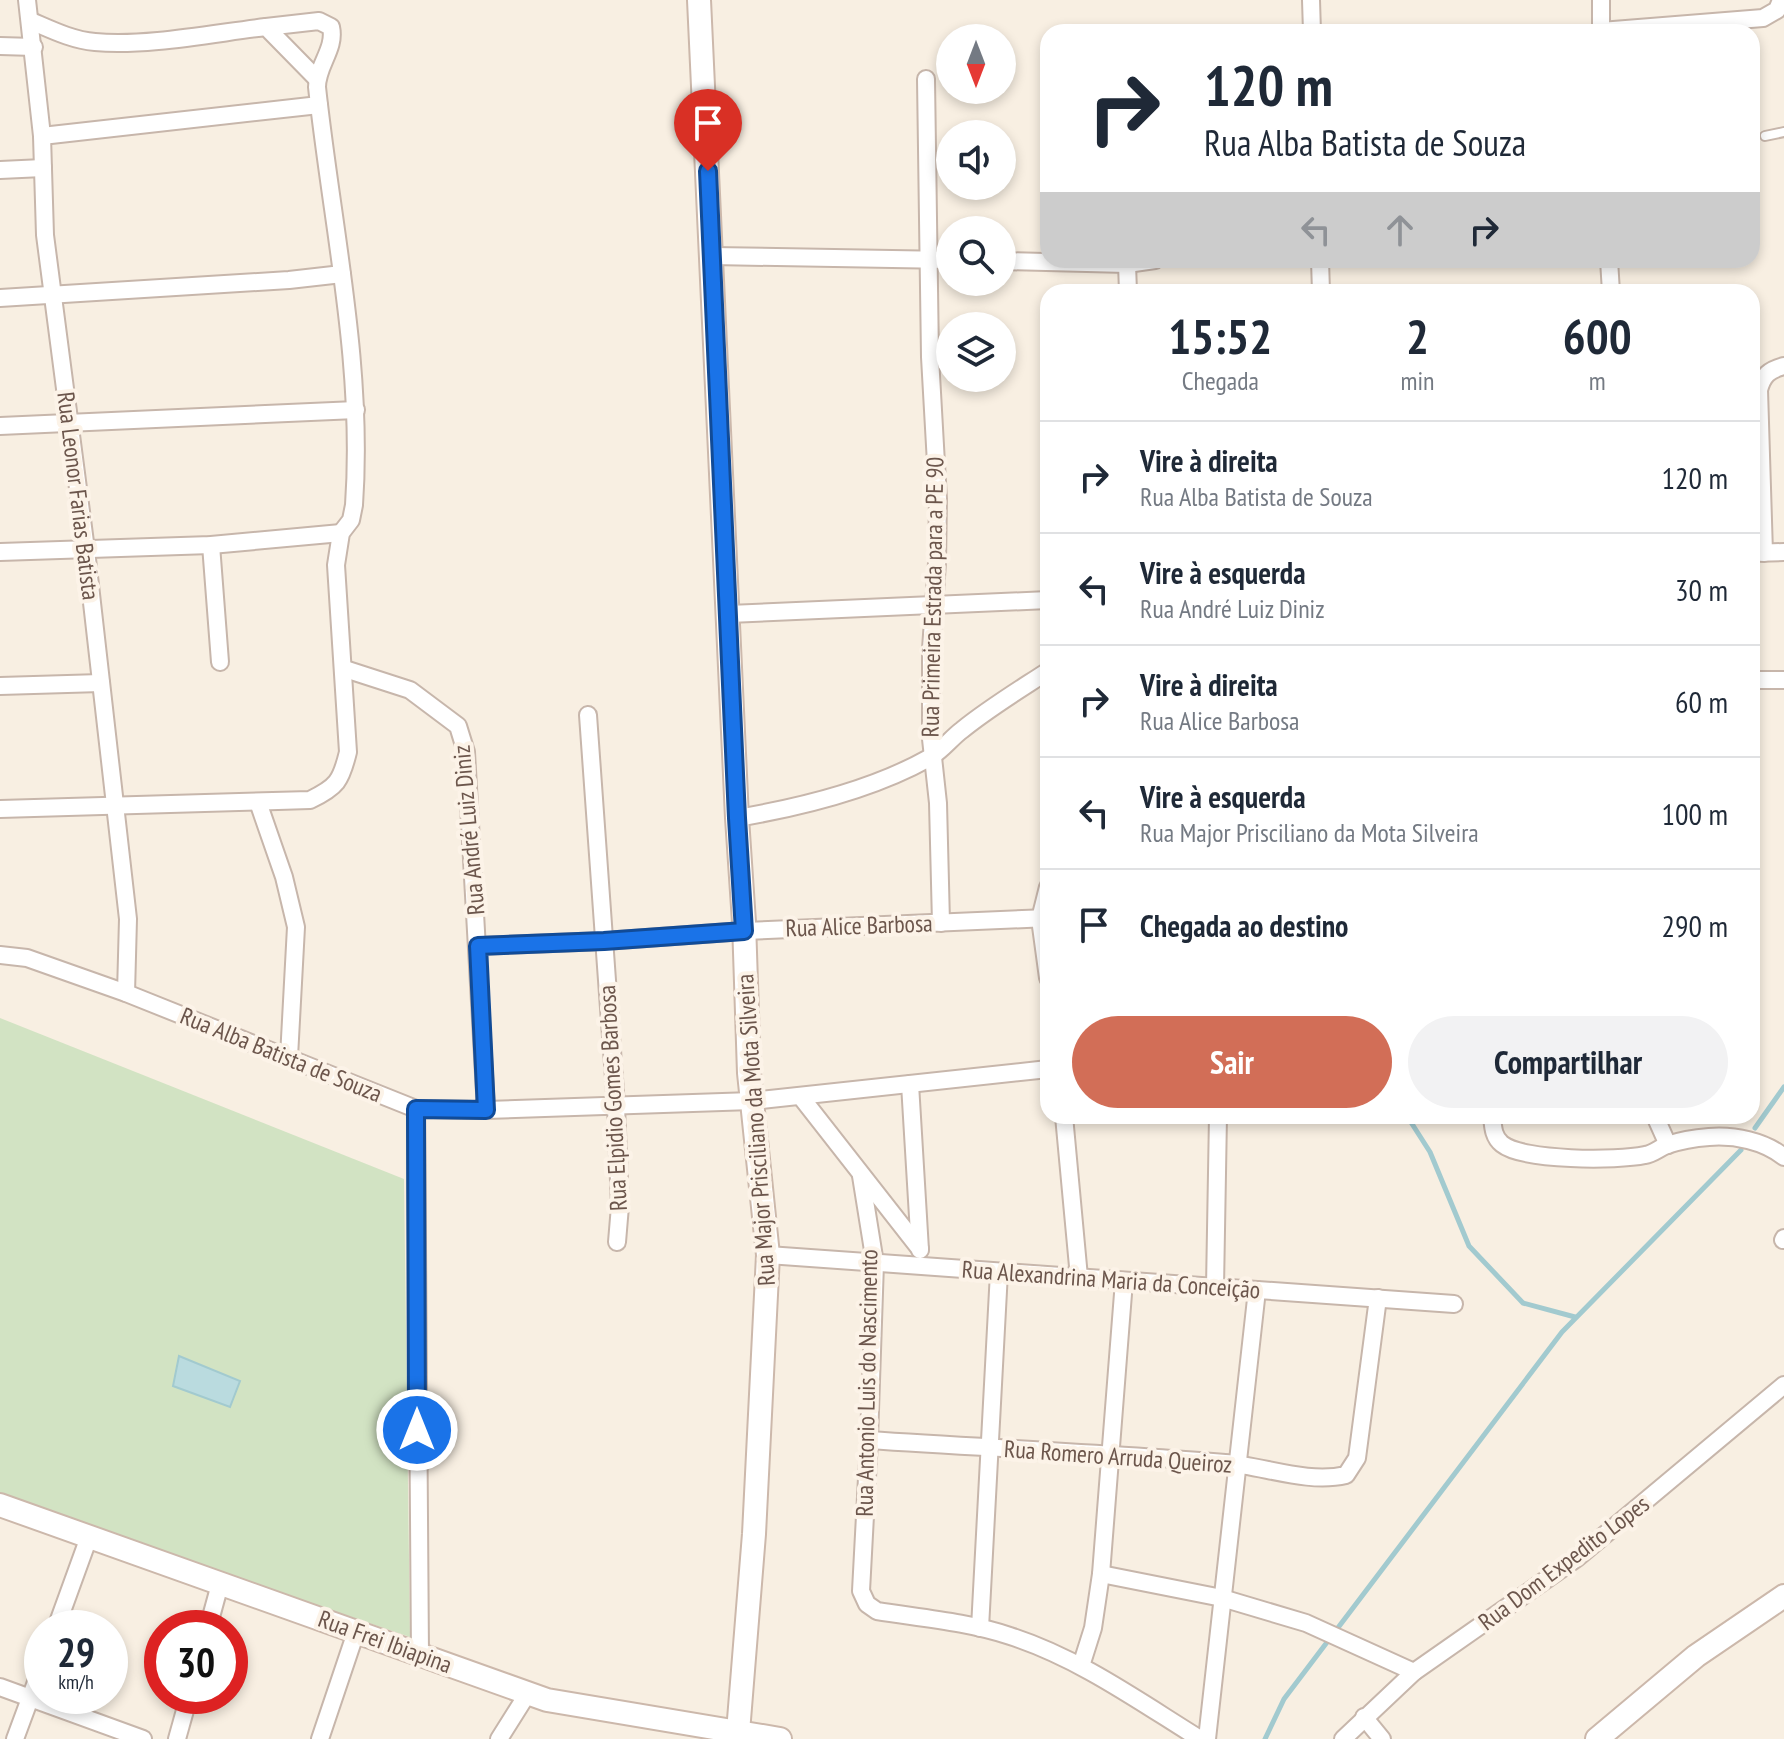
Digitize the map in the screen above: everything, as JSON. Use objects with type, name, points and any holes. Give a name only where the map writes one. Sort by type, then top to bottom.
[{"type":"main road","name":"Rua Major Prisciliano da Mota Silveira","points":[[699,0],[749,1073],[768,1255],[754,1534],[738,1732]]},
{"type":"main road","name":"Rua Frei Ibiapina","points":[[0,1505],[547,1700],[780,1739]]},
{"type":"main road","points":[[1597,1739],[1696,1656],[1780,1604]]},
{"type":"street","name":"Rua Leonor Farias Batista","points":[[27,0],[42,136],[45,235],[86,550],[128,919],[126,993]]},
{"type":"street","points":[[1311,0],[1312,24]]},
{"type":"street","points":[[1601,0],[1601,24]]},
{"type":"street","points":[[1694,24],[1763,18],[1777,10],[1781,0]]},
{"type":"street","points":[[0,809],[310,800],[334,788],[343,772],[348,752],[336,565],[341,533],[351,520],[354,505],[356,410],[351,335],[317,79],[332,43],[331,27],[319,21],[135,42],[95,42],[70,38],[31,21]]},
{"type":"street","points":[[266,27],[317,79]]},
{"type":"street","points":[[0,46],[34,47]]},
{"type":"street","name":"Rua Primeira Estrada para a PE 90","points":[[926,79],[930,357],[938,499],[931,649],[941,923]]},
{"type":"street","points":[[42,136],[319,105]]},
{"type":"street","points":[[0,170],[43,168]]},
{"type":"street","points":[[712,256],[936,259]]},
{"type":"street","points":[[1016,261],[1040,262]]},
{"type":"street","points":[[0,298],[342,274]]},
{"type":"street","points":[[1760,387],[1763,378],[1778,368]]},
{"type":"street","points":[[0,426],[356,410]]},
{"type":"street","points":[[0,552],[211,545],[341,533]]},
{"type":"street","points":[[211,545],[220,662]]},
{"type":"street","points":[[1760,553],[1784,552]]},
{"type":"street","points":[[729,614],[1040,600]]},
{"type":"street","name":"Rua André Luiz Diniz","points":[[345,669],[410,690],[458,726],[466,752],[486,1110]]},
{"type":"street","points":[[737,818],[784,810],[894,775],[933,756],[959,731],[1040,676]]},
{"type":"street","points":[[1760,680],[1784,680]]},
{"type":"street","points":[[0,686],[101,683]]},
{"type":"street","name":"Rua Elpidio Gomes Barbosa","points":[[588,715],[616,1106],[620,1206],[617,1242]]},
{"type":"street","points":[[258,802],[284,877],[296,927],[289,1057]]},
{"type":"street","name":"Rua Alice Barbosa","points":[[478,946],[1040,919]]},
{"type":"street","name":"Rua Alba Batista de Souza","points":[[0,955],[27,958],[126,993],[416,1109],[486,1110],[752,1101],[1040,1070]]},
{"type":"street","points":[[910,1084],[921,1257]]},
{"type":"street","name":"Rua Major Prisciliano da Mota Silveira","points":[[801,1097],[921,1257]]},
{"type":"street","points":[[416,1109],[420,1655]]},
{"type":"street","points":[[1065,1124],[1079,1277]]},
{"type":"street","points":[[1215,1287],[1218,1124]]},
{"type":"street","points":[[1493,1124],[1499,1142],[1514,1152],[1599,1160],[1649,1155],[1668,1145],[1710,1137],[1730,1137],[1749,1140],[1779,1154]]},
{"type":"street","points":[[1659,1124],[1668,1145]]},
{"type":"street","name":"Rua Antonio Luis do Nascimento","points":[[861,1176],[875,1263],[861,1591],[867,1604],[877,1611],[980,1628]]},
{"type":"street","name":"Rua Alexandrina Maria da Conceição","points":[[768,1255],[875,1263],[921,1257],[999,1272],[1454,1304]]},
{"type":"street","points":[[999,1272],[980,1628],[1012,1636],[1081,1666],[1200,1739]]},
{"type":"street","points":[[1081,1666],[1093,1628],[1101,1574],[1124,1281]]},
{"type":"street","points":[[1207,1739],[1257,1290]]},
{"type":"street","name":"Rua Romero Arruda Queiroz","points":[[869,1440],[1111,1453],[1236,1464],[1333,1478],[1346,1475],[1357,1458],[1378,1298]]},
{"type":"street","name":"Rua Dom Expedito Lopes","points":[[1343,1739],[1414,1672],[1577,1558],[1784,1385]]},
{"type":"street","points":[[63,1610],[89,1537]]},
{"type":"street","points":[[1101,1574],[1222,1598],[1312,1625],[1414,1672]]},
{"type":"street","points":[[213,1610],[220,1584]]},
{"type":"street","points":[[320,1739],[356,1632]]},
{"type":"street","points":[[0,1687],[24,1694]]},
{"type":"street","points":[[499,1739],[528,1693]]},
{"type":"street","points":[[15,1739],[24,1714]]},
{"type":"street","points":[[78,1714],[143,1739]]},
{"type":"street","points":[[177,1739],[184,1714]]},
{"type":"street","points":[[1364,1717],[1382,1739]]},
{"type":"lane","points":[[1765,136],[1784,132]]},
{"type":"green space","points":[[0,1018],[404,1179],[410,1637],[0,1497]]},
{"type":"water","points":[[179,1356],[240,1381],[230,1407],[173,1386]]},
{"type":"waterway","points":[[1760,1121],[1784,1087]]},
{"type":"waterway","points":[[1412,1124],[1430,1152],[1469,1246],[1523,1303],[1575,1317]]},
{"type":"waterway","points":[[1755,1128],[1758,1124]]},
{"type":"waterway","points":[[1265,1739],[1284,1699],[1562,1332],[1741,1150]]},
{"type":"route","points":[[417,1430],[416,1109],[486,1110],[478,946],[744,931],[708,171]]}]
